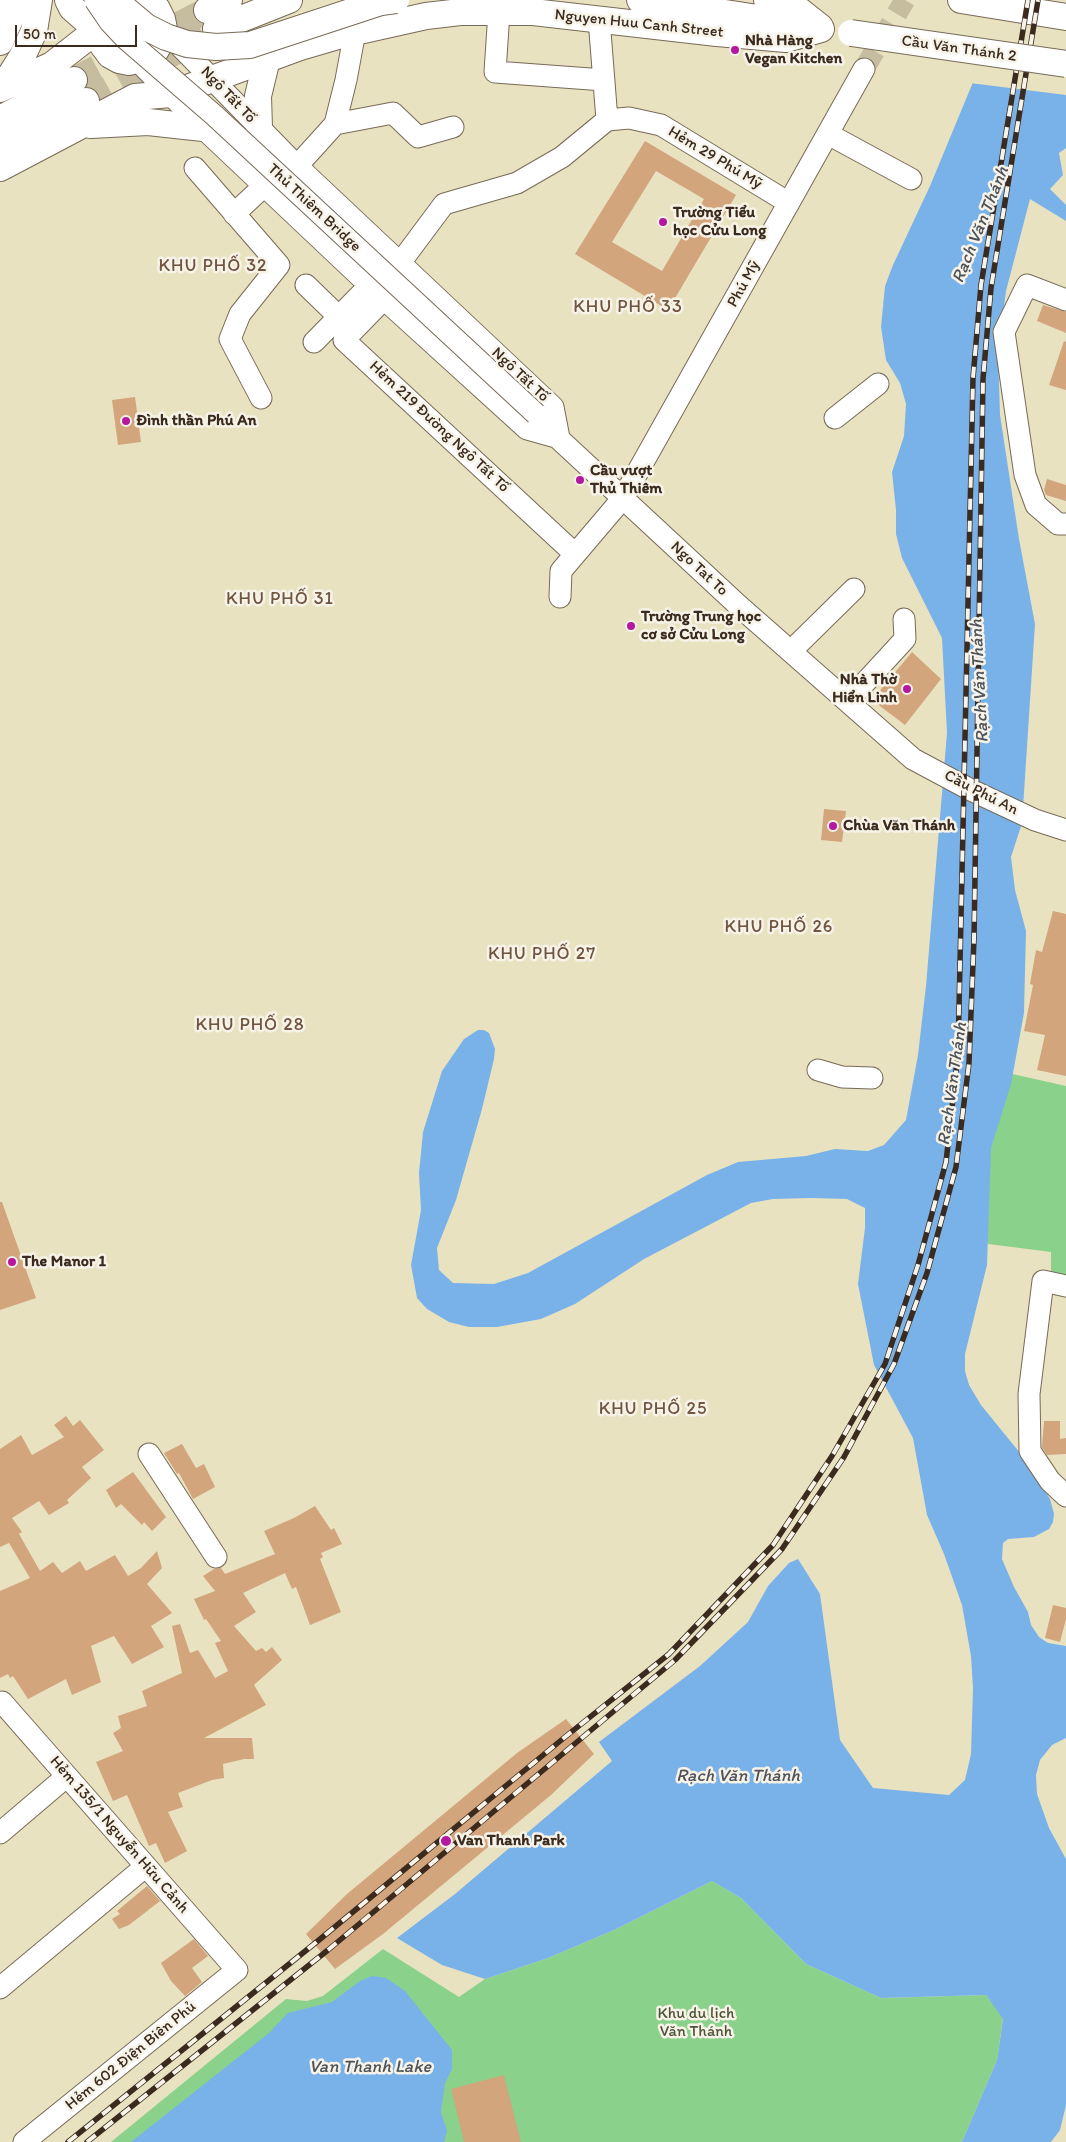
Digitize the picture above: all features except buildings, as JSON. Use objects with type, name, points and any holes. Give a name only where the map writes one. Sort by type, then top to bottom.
[{"type":"main road","points":[[0,42],[13,12],[13,0]]},
{"type":"main road","points":[[2,88],[22,57],[34,32],[39,0]]},
{"type":"main road","points":[[68,0],[72,8],[97,30]]},
{"type":"main road","points":[[151,52],[119,60],[110,55],[99,40],[97,30],[102,12],[114,0],[146,26],[166,37],[187,44],[216,47],[250,45],[372,5],[396,0]]},
{"type":"main road","points":[[135,97],[162,19],[150,0]]},
{"type":"main road","points":[[217,13],[289,0]]},
{"type":"main road","points":[[640,0],[763,9],[791,4],[822,28]]},
{"type":"main road","points":[[961,0],[1066,17]]},
{"type":"main road","points":[[763,9],[788,23],[822,28]]},
{"type":"main road","name":"Nguyen Huu Canh Street","points":[[0,168],[80,102],[171,94],[267,59],[355,31],[426,16],[460,12],[533,12],[786,39],[822,28]]},
{"type":"main road","name":"Cầu Văn Thánh 2","points":[[822,28],[851,34],[1066,64]]},
{"type":"main road","points":[[2,88],[52,65],[97,30]]},
{"type":"main road","points":[[259,128],[258,96],[267,59]]},
{"type":"main road","points":[[0,147],[80,102]]},
{"type":"main road","points":[[0,119],[80,102],[148,122],[203,128]]},
{"type":"street","name":"Thủ Thiêm Bridge","points":[[95,0],[110,22],[126,39],[214,115],[536,414]]},
{"type":"street","points":[[499,12],[495,72],[604,80]]},
{"type":"street","points":[[400,263],[444,204],[517,183],[562,157],[607,120],[599,19]]},
{"type":"street","points":[[297,166],[336,124],[355,31]]},
{"type":"street","name":"Ngô Tất Tố","points":[[151,52],[213,79],[297,166],[553,407],[559,438]]},
{"type":"street","points":[[151,52],[171,94],[203,128],[264,186],[526,429],[559,438]]},
{"type":"street","name":"Phú Mỹ","points":[[560,597],[561,572],[623,498],[864,69]]},
{"type":"street","points":[[336,124],[393,113],[418,137],[453,127]]},
{"type":"street","name":"Hẻm 29 Phú Mỹ","points":[[607,120],[629,118],[662,125],[789,203]]},
{"type":"street","points":[[828,134],[911,179]]},
{"type":"street","points":[[195,168],[279,265],[240,314],[230,339],[261,398]]},
{"type":"street","points":[[234,214],[264,186]]},
{"type":"street","points":[[306,284],[339,317]]},
{"type":"street","points":[[1066,300],[1027,285],[1004,332],[1025,475],[1036,505],[1058,524],[1066,524]]},
{"type":"street","points":[[314,342],[339,317],[377,292]]},
{"type":"street","name":"Hẻm 219 Đường Ngô Tất Tố","points":[[377,292],[344,340],[575,554]]},
{"type":"street","points":[[835,418],[878,384]]},
{"type":"street","name":"Ngo Tat To","points":[[536,414],[623,498],[791,652],[913,758]]},
{"type":"street","points":[[791,652],[854,589]]},
{"type":"street","points":[[848,701],[905,639],[904,619]]},
{"type":"street","name":"Cầu Phú An","points":[[913,758],[971,790],[1058,828]]},
{"type":"street","points":[[818,1070],[842,1077],[872,1078]]},
{"type":"street","points":[[1066,1286],[1043,1281],[1029,1394],[1030,1451],[1050,1482],[1066,1496]]},
{"type":"street","points":[[149,1454],[216,1557]]},
{"type":"street","name":"Hẻm 135/1 Nguyễn Hữu Cảnh","points":[[0,1704],[2,1702],[237,1970]]},
{"type":"street","points":[[0,1833],[67,1776]]},
{"type":"street","points":[[0,1988],[146,1866]]},
{"type":"street","name":"Hẻm 602 Điện Biên Phủ","points":[[24,2142],[237,1970]]},
{"type":"green space","points":[[1008,1073],[1066,1086],[1066,1277],[1051,1273],[1051,1252],[965,1241]]},
{"type":"green space","name":"Khu du lịch Văn Thánh","points":[[712,1881],[741,1898],[806,1964],[881,1998],[986,1995],[1003,2018],[997,2060],[962,2142],[111,2142],[286,1999],[307,2001],[323,1996],[383,1949],[459,1997],[485,1979],[548,1958],[614,1930]]},
{"type":"water","name":"Rạch Văn Thánh","points":[[1066,0],[1066,148],[1059,153],[1063,175],[1050,189],[1066,205],[1066,221],[1030,199],[1006,291],[998,351],[1000,415],[1019,539],[1035,624],[1022,823],[1011,857],[1015,890],[1026,931],[1024,1013],[1011,1084],[991,1148],[987,1265],[965,1354],[965,1371],[969,1385],[981,1405],[1020,1453],[1050,1499],[1054,1514],[1053,1522],[1049,1529],[1034,1537],[1008,1539],[1003,1543],[1002,1559],[1014,1587],[1028,1612],[1031,1625],[1039,1637],[1048,1643],[1066,1646],[1066,1738],[1052,1745],[1040,1760],[1036,1775],[1037,1794],[1049,1828],[1066,1859],[1066,2105],[1060,2130],[1051,2142],[962,2142],[997,2060],[1003,2019],[986,1995],[881,1998],[806,1964],[741,1898],[712,1881],[614,1930],[548,1958],[485,1979],[442,1965],[397,1938],[455,1894],[612,1761],[599,1742],[700,1666],[748,1622],[768,1586],[789,1563],[798,1559],[820,1594],[840,1740],[873,1788],[949,1795],[965,1780],[971,1754],[973,1688],[971,1656],[962,1605],[944,1554],[927,1515],[913,1438],[874,1365],[858,1284],[865,1228],[865,1208],[847,1199],[773,1199],[751,1203],[644,1259],[575,1304],[541,1319],[497,1327],[469,1327],[449,1322],[427,1309],[417,1298],[411,1265],[421,1210],[419,1173],[423,1132],[442,1071],[464,1039],[478,1030],[484,1030],[489,1033],[495,1049],[494,1059],[456,1200],[437,1248],[439,1270],[453,1283],[494,1284],[528,1273],[707,1175],[738,1162],[806,1156],[835,1149],[868,1151],[884,1145],[906,1120],[918,1055],[926,986],[947,733],[942,638],[902,558],[896,534],[896,510],[892,472],[904,436],[906,404],[900,383],[886,360],[881,327],[885,286],[930,186],[995,29]]},
{"type":"water","name":"Van Thanh Lake","points":[[372,1976],[386,1978],[405,1991],[452,2050],[452,2069],[445,2083],[441,2112],[447,2131],[444,2142],[131,2142],[269,2033],[288,2013],[332,2002],[360,1981]]},
{"type":"pier","points":[[1009,0],[1066,0],[1066,95],[970,83],[993,28]]},
{"type":"tunnel","points":[[864,69],[905,0]]},
{"type":"tunnel","points":[[74,80],[207,10]]},
{"type":"tunnel","points":[[86,101],[204,36]]},
{"type":"railway","points":[[68,2142],[669,1654],[773,1545],[832,1456],[885,1364],[918,1265],[946,1162],[958,1053],[973,378],[981,285],[1028,0]]},
{"type":"railway","points":[[87,2142],[328,1950],[675,1660],[782,1549],[844,1457],[894,1364],[927,1273],[956,1167],[969,1063],[974,939],[983,379],[991,288],[1038,0]]},
{"type":"place","name":"Nhà Hàng Vegan Kitchen","points":[[735,50]]},
{"type":"place","name":"Trường Tiểu học Cửu Long","points":[[663,222]]},
{"type":"place","name":"Đình thần Phú An","points":[[126,421]]},
{"type":"place","name":"Cầu vượt Thủ Thiêm","points":[[580,480]]},
{"type":"place","name":"Trường Trung học cơ sở Cửu Long","points":[[631,626]]},
{"type":"place","name":"Nhà Thờ Hiển Linh","points":[[907,689]]},
{"type":"place","name":"Chùa Văn Thánh","points":[[833,826]]},
{"type":"place","name":"The Manor 1","points":[[12,1262]]},
{"type":"place","name":"Van Thanh Park","points":[[446,1841]]},
{"type":"district","name":"KHU PHỐ 32","points":[[213,266]]},
{"type":"district","name":"KHU PHỐ 33","points":[[628,307]]},
{"type":"district","name":"KHU PHỐ 31","points":[[280,599]]},
{"type":"district","name":"KHU PHỐ 26","points":[[779,927]]},
{"type":"district","name":"KHU PHỐ 27","points":[[542,954]]},
{"type":"district","name":"KHU PHỐ 28","points":[[250,1025]]},
{"type":"district","name":"KHU PHỐ 25","points":[[653,1409]]}]
